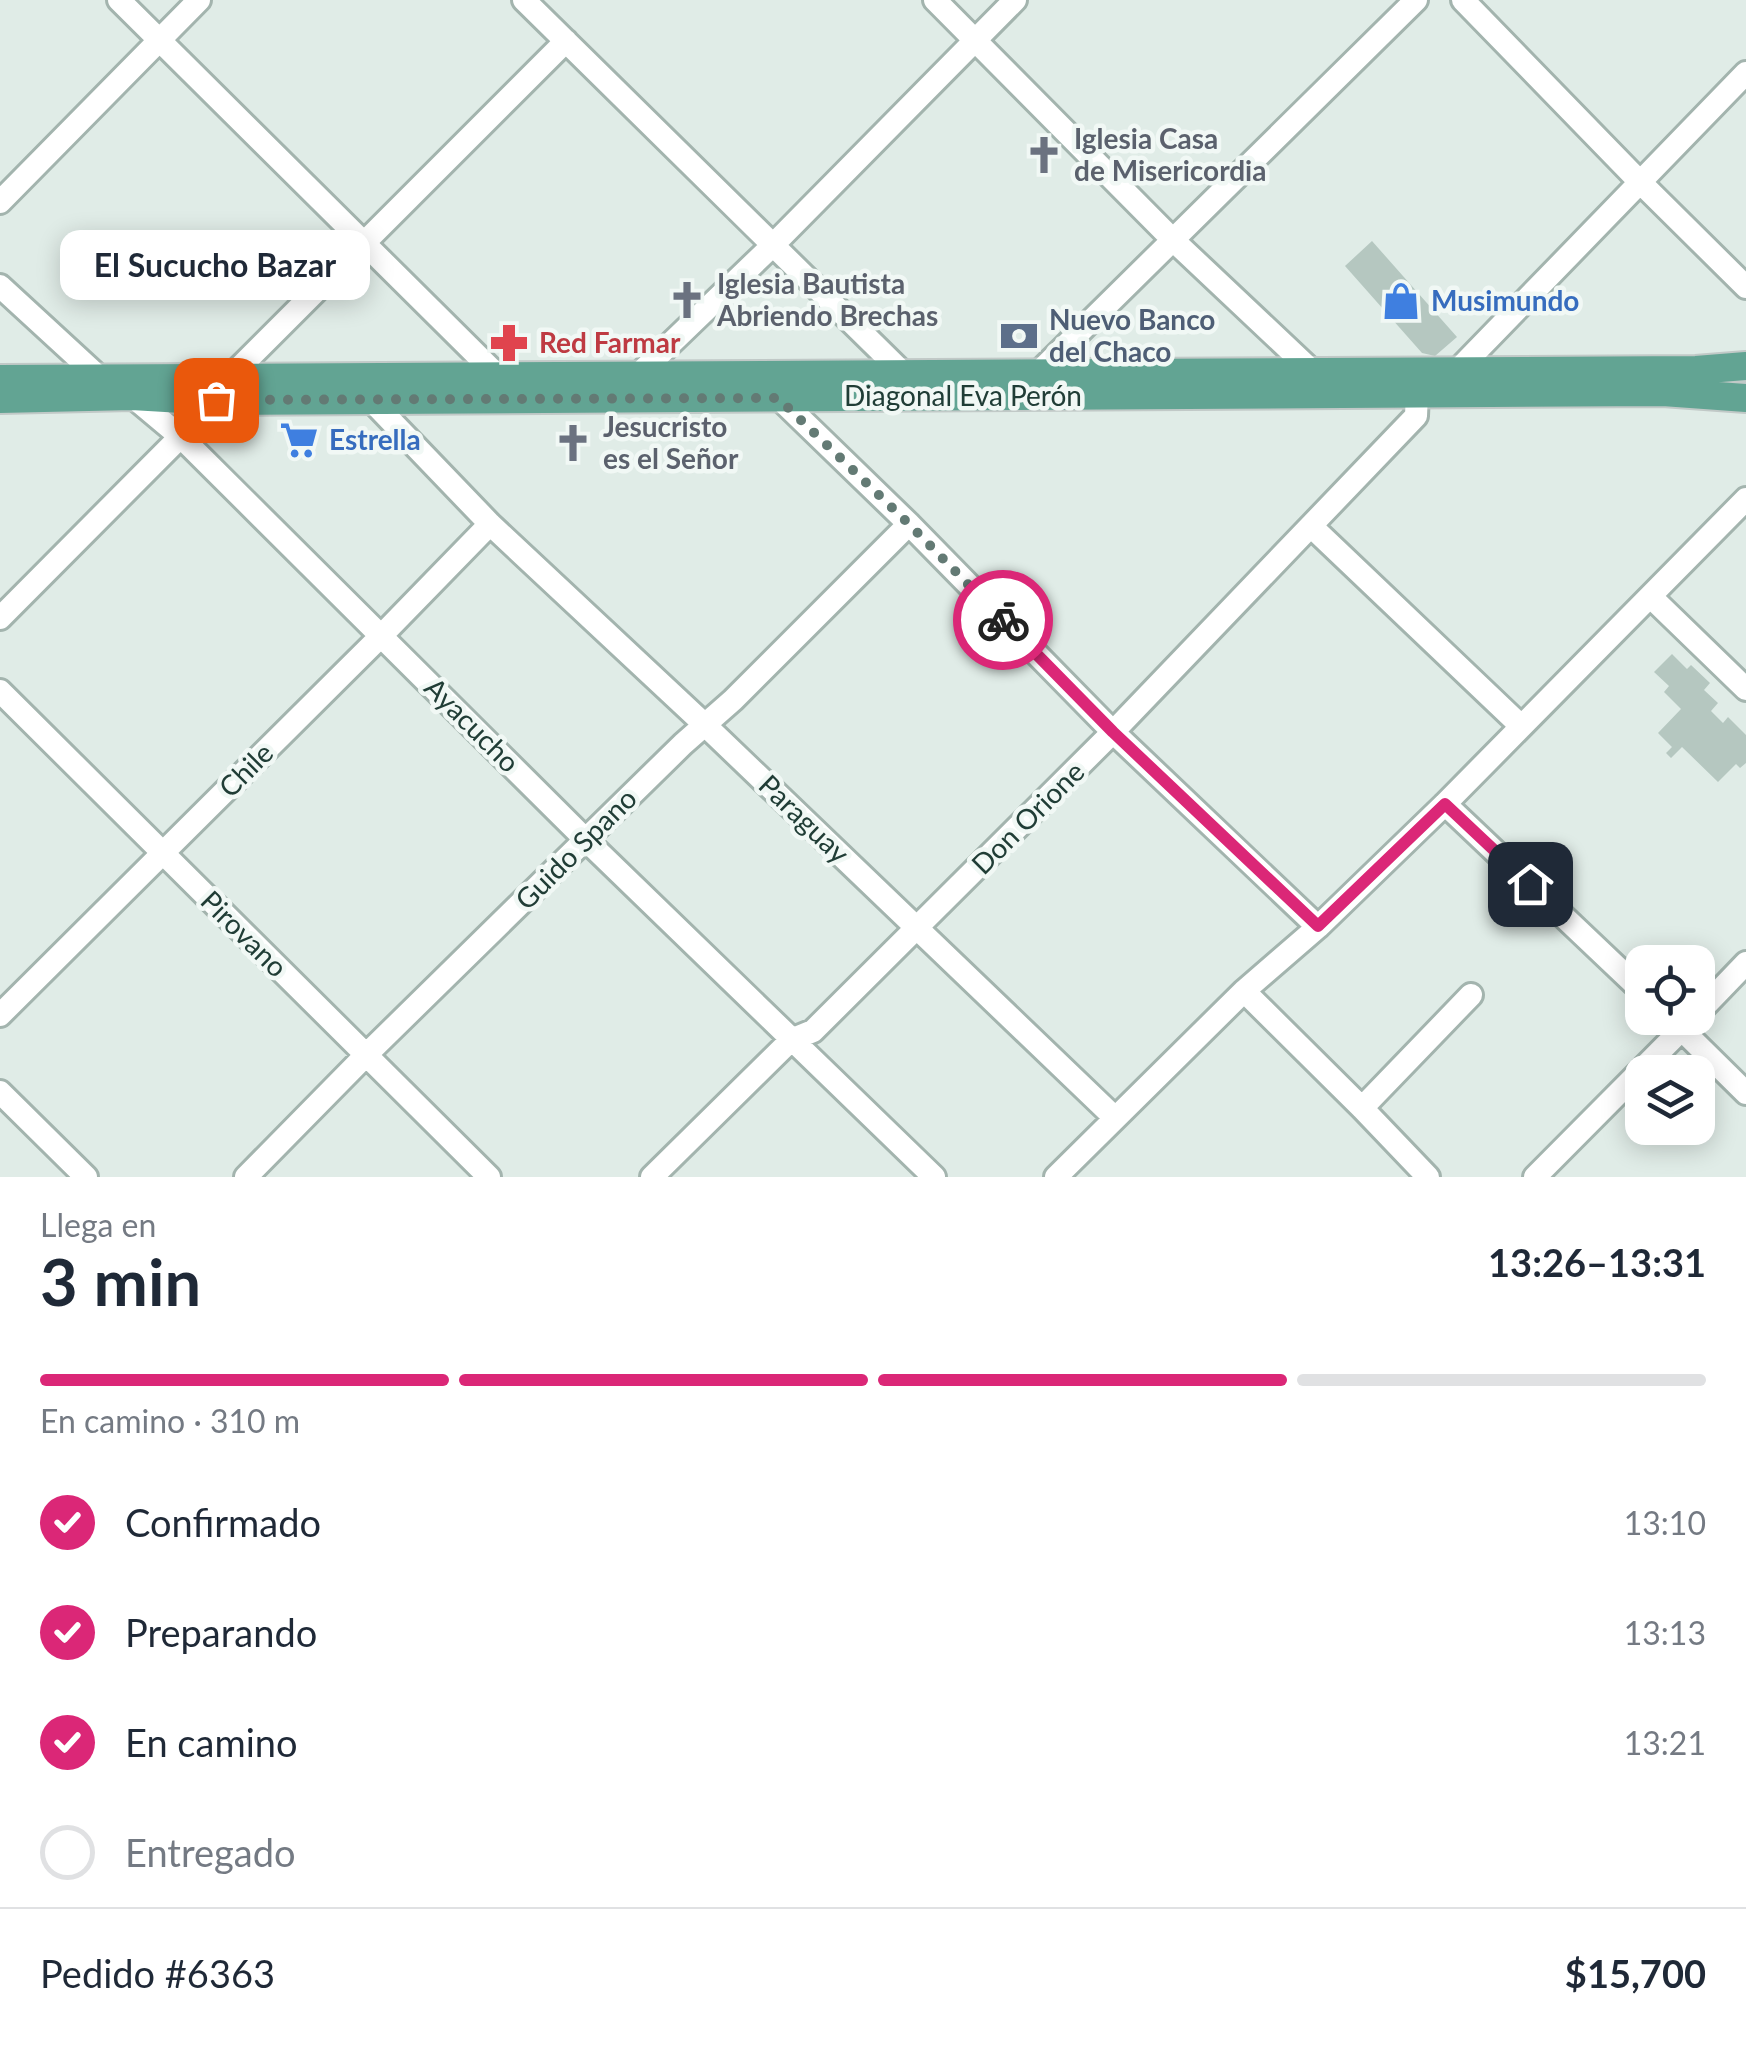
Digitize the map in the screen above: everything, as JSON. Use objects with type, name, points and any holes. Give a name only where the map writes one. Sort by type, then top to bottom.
[{"type":"main road","name":"Diagonal Eva Perón","points":[[0,399],[132,396],[497,376],[1696,370],[1746,366]]},
{"type":"main road","name":"Diagonal Eva Perón","points":[[0,379],[100,378],[369,398],[1663,392],[1746,398]]},
{"type":"street","points":[[120,0],[497,376]]},
{"type":"street","points":[[0,202],[200,0]]},
{"type":"street","points":[[524,0],[904,374]]},
{"type":"street","points":[[935,0],[1172,240],[1313,372]]},
{"type":"street","points":[[639,374],[1015,0]]},
{"type":"street","points":[[1039,372],[1416,0]]},
{"type":"street","points":[[1462,0],[1746,286]]},
{"type":"street","points":[[0,618],[181,437],[364,242],[566,41]]},
{"type":"street","points":[[1458,371],[1746,72]]},
{"type":"street","name":"Ayacucho","points":[[0,286],[100,378],[132,396],[181,437],[586,840],[934,1177]]},
{"type":"street","name":"Don Orione","points":[[652,1177],[791,1040],[813,1031],[1113,732],[1416,416],[1416,394]]},
{"type":"street","name":"Paraguay","points":[[369,398],[490,524],[1115,1118]]},
{"type":"street","points":[[778,398],[909,524],[1113,732],[1318,926]]},
{"type":"street","points":[[1056,1177],[1244,992],[1445,804],[1746,499]]},
{"type":"street","name":"Chile","points":[[0,1015],[490,524]]},
{"type":"street","name":"Guido Spano","points":[[246,1177],[909,524]]},
{"type":"street","points":[[1312,527],[1522,726]]},
{"type":"street","points":[[1651,597],[1746,689]]},
{"type":"street","name":"Pirovano","points":[[0,691],[489,1177]]},
{"type":"street","points":[[1445,804],[1625,976]]},
{"type":"street","points":[[1715,992],[1746,963]]},
{"type":"street","points":[[1244,992],[1428,1177]]},
{"type":"street","points":[[1362,1108],[1471,995]]},
{"type":"street","points":[[1535,1177],[1671,1035]]},
{"type":"street","points":[[1699,1035],[1746,1092]]},
{"type":"street","points":[[0,1092],[86,1177]]},
{"type":"building","name":"Musimundo","points":[[1372,241],[1457,337],[1435,356],[1422,353],[1345,266]]},
{"type":"building","points":[[1672,654],[1710,683],[1704,690],[1718,703],[1711,711],[1723,723],[1728,717],[1746,735],[1746,763],[1740,768],[1736,764],[1718,782],[1682,747],[1671,758],[1666,753],[1672,747],[1658,733],[1681,709],[1664,692],[1669,686],[1654,672]]},
{"type":"way so far","points":[[216,400],[778,398],[1003,620]]},
{"type":"place","name":"Iglesia Casa de Misericordia","points":[[1044,155]]},
{"type":"place","name":"Iglesia Bautista Abriendo Brechas","points":[[687,300]]},
{"type":"place","name":"Musimundo","points":[[1401,301]]},
{"type":"place","name":"Nuevo Banco del Chaco","points":[[1019,336]]},
{"type":"place","name":"Red Farmar","points":[[509,343]]},
{"type":"place","name":"El Sucucho Bazar","points":[[216,400]]},
{"type":"place","name":"Estrella","points":[[299,440]]},
{"type":"place","name":"Jesucristo es el Señor","points":[[573,443]]},
{"type":"route","points":[[1003,620],[1113,732],[1318,926],[1445,804],[1530,884]]}]
